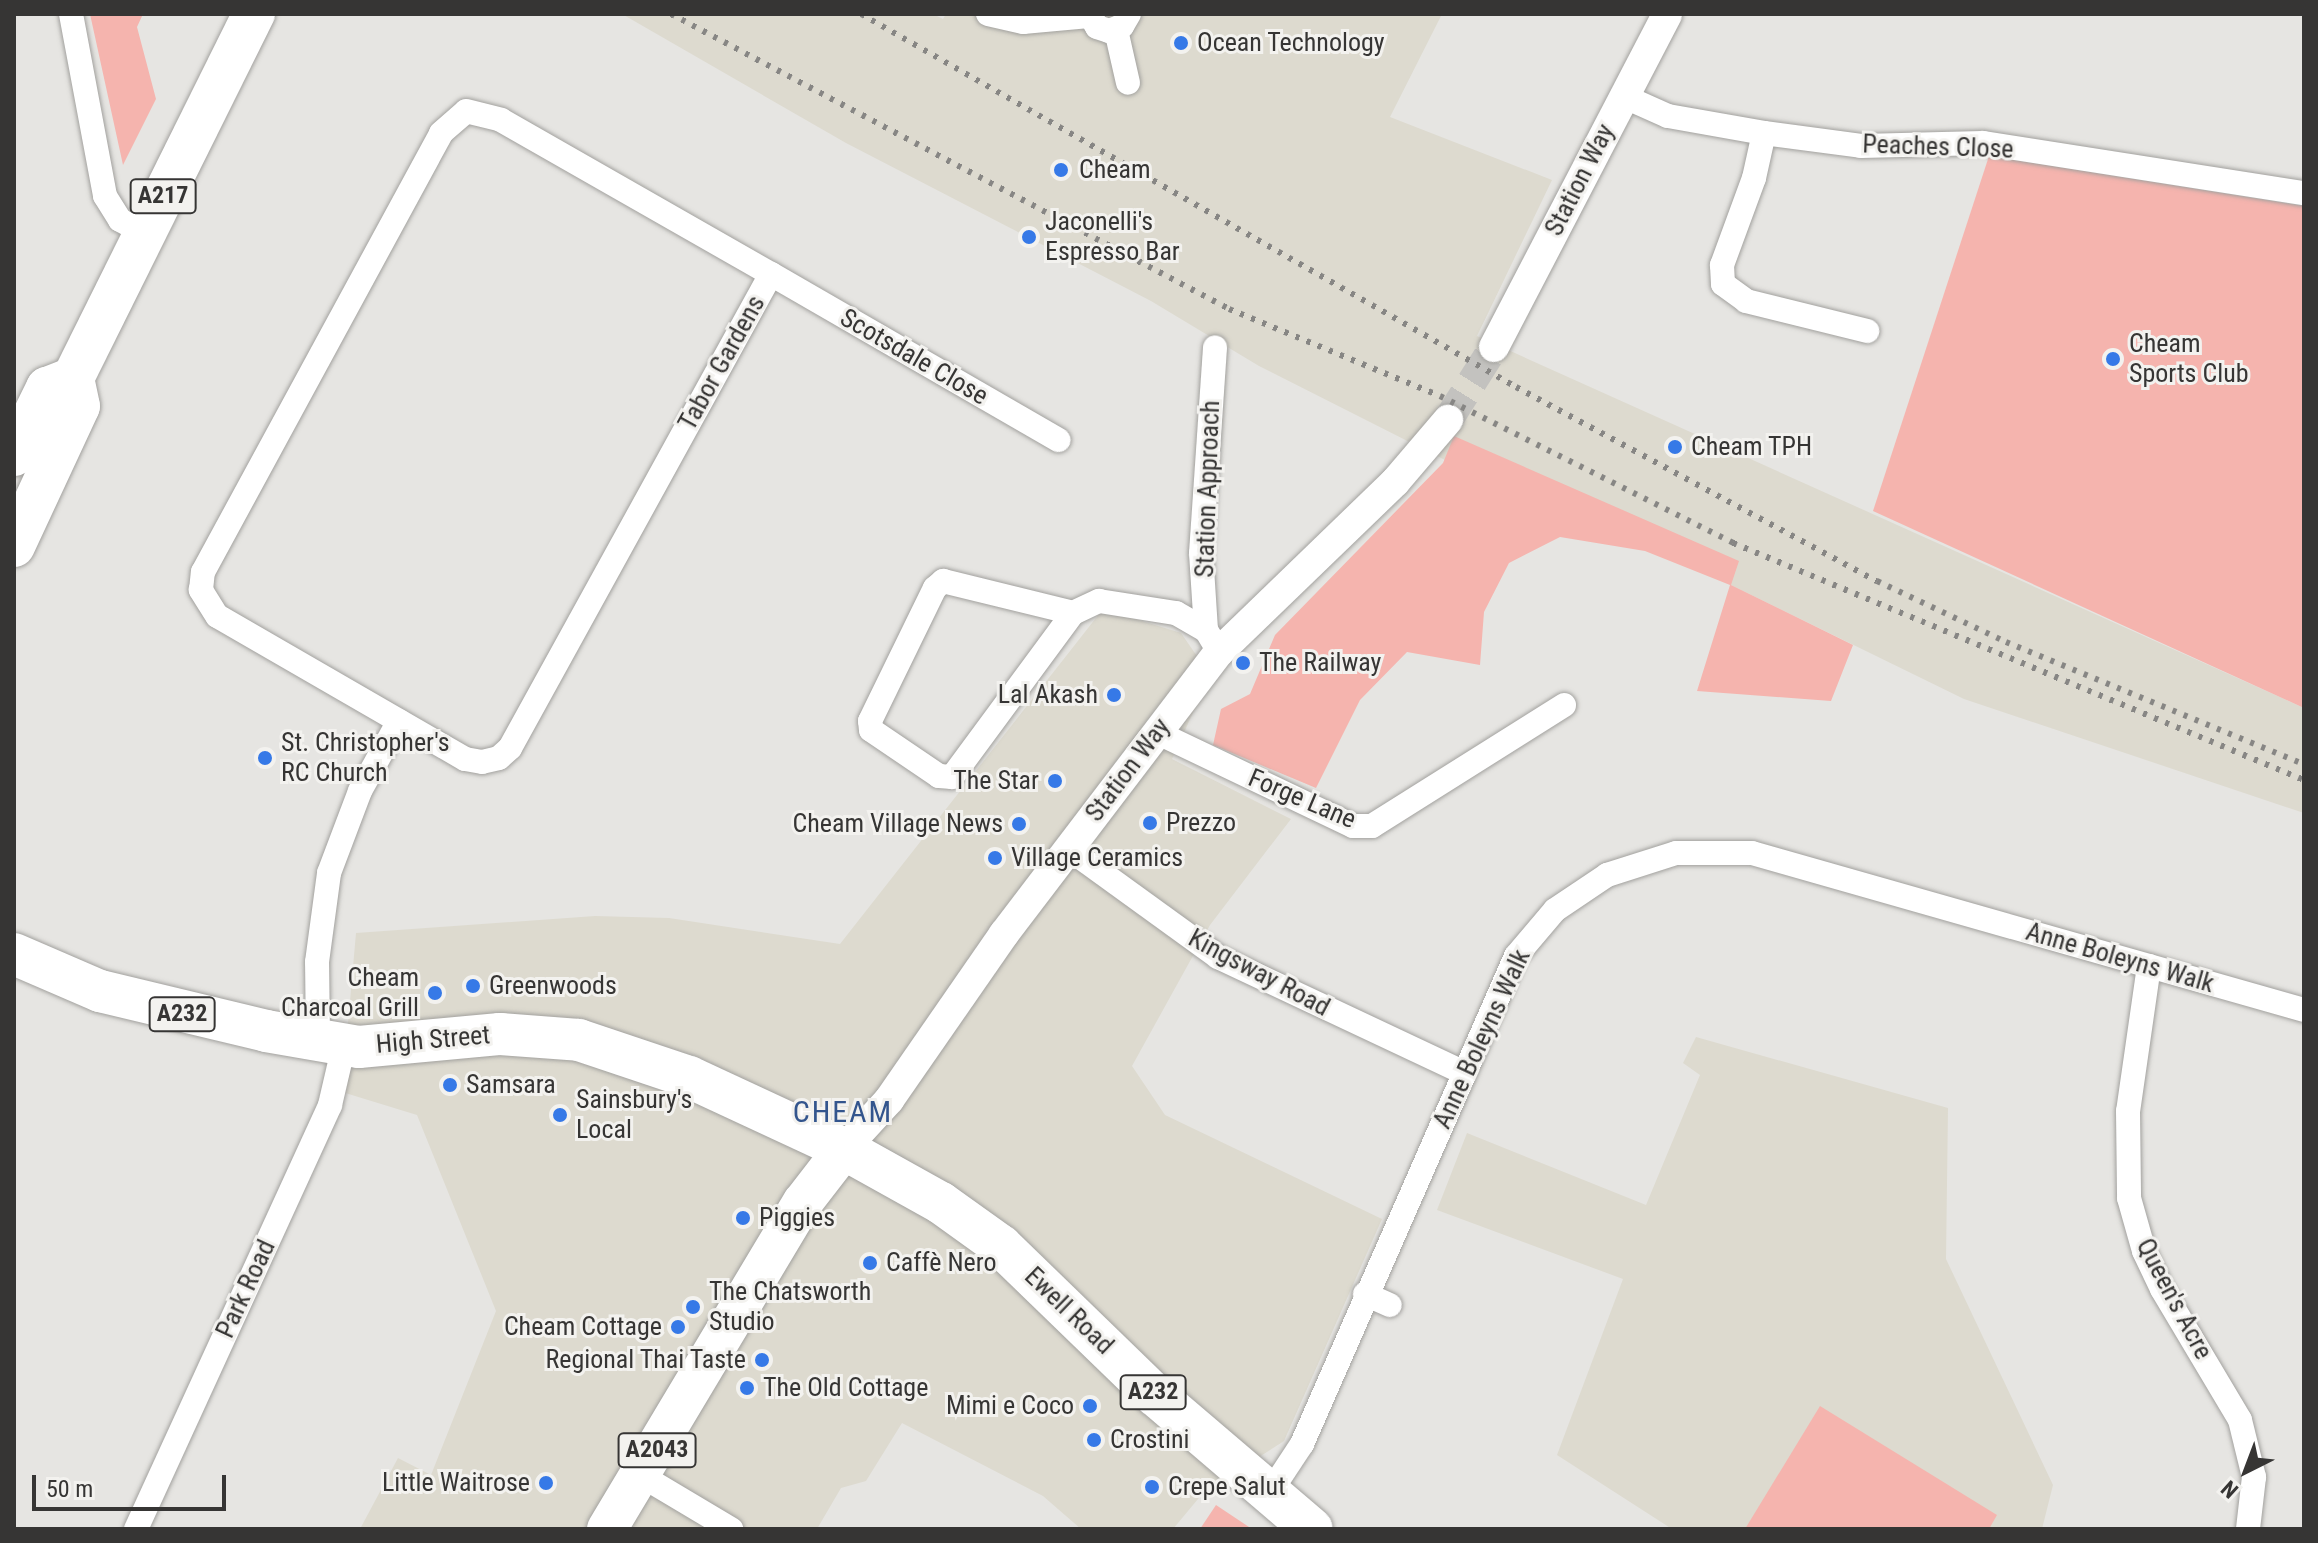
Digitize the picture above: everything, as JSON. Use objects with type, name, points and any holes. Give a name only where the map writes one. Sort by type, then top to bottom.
[{"type":"highway","name":"A217","points":[[14,546],[79,406],[73,378],[254,14]]},
{"type":"highway","points":[[14,455],[47,388],[73,378]]},
{"type":"highway","name":"High Street","points":[[14,954],[100,991],[189,1016],[331,1043],[500,1034],[579,1040],[689,1077],[844,1149]]},
{"type":"highway","name":"Ewell Road","points":[[844,1149],[941,1203],[1001,1246],[1155,1395],[1312,1529]]},
{"type":"main road","name":"A2043","points":[[607,1529],[642,1476],[803,1202],[844,1149]]},
{"type":"street","points":[[71,14],[105,196],[120,220],[144,233]]},
{"type":"street","points":[[988,14],[1023,22],[1089,15],[1103,30],[1122,22],[1128,83]]},
{"type":"street","name":"Station Way","points":[[1494,347],[1667,14]]},
{"type":"street","name":"Peaches Close","points":[[1623,96],[1668,116],[1764,133],[1861,146],[1983,143],[2304,193]]},
{"type":"street","name":"Tabor Gardens","points":[[466,111],[501,120],[771,274],[510,748],[499,758],[465,759],[217,616],[201,590],[203,572],[441,133],[466,111]]},
{"type":"street","points":[[1764,133],[1754,178],[1722,265],[1723,284],[1746,301],[1867,331]]},
{"type":"street","name":"Scotsdale Close","points":[[771,274],[1058,440]]},
{"type":"street","name":"Station Approach","points":[[1213,641],[1201,553],[1215,347]]},
{"type":"street","name":"Station Way","points":[[844,1149],[889,1100],[1156,732],[1213,641],[1395,482],[1448,420]]},
{"type":"street","points":[[1073,613],[943,581],[935,588],[870,721],[871,730],[939,776],[952,777],[1073,613],[1099,601],[1176,613],[1213,641]]},
{"type":"street","name":"Forge Lane","points":[[1156,732],[1345,823],[1372,826],[1564,705]]},
{"type":"street","name":"Park Road","points":[[136,1529],[330,1105],[331,1043],[317,962],[329,873],[360,791],[399,721]]},
{"type":"street","name":"Kingsway Road","points":[[1069,849],[1218,957],[1464,1073]]},
{"type":"street","name":"Anne Boleyns Walk","points":[[1269,1494],[1302,1444],[1365,1294],[1516,956],[1555,910],[1607,875],[1676,853],[1714,849],[1785,860],[2304,1010]]},
{"type":"street","name":"Queen's Acre","points":[[2149,966],[2128,1111],[2129,1198],[2156,1276],[2240,1420],[2254,1477],[2248,1529]]},
{"type":"street","points":[[1365,1294],[1390,1305]]},
{"type":"street","points":[[642,1476],[731,1529]]},
{"type":"shaded area","points":[[90,14],[143,14],[137,27],[156,99],[123,165]]},
{"type":"shaded area","points":[[622,14],[933,14],[943,19],[946,14],[1442,14],[1390,117],[1552,180],[1477,336],[2304,708],[2304,813],[1964,699],[1731,585],[1449,462],[1259,366],[1151,301],[846,143]]},
{"type":"shaded area","name":"Cheam Sports Club","points":[[1989,156],[2304,206],[2304,708],[1873,511]]},
{"type":"shaded area","points":[[1454,436],[1739,561],[1731,585],[1853,645],[1831,701],[1697,691],[1730,585],[1645,551],[1560,537],[1509,563],[1484,612],[1480,665],[1407,652],[1360,700],[1316,788],[1213,745],[1221,709],[1250,694],[1275,635],[1443,463]]},
{"type":"shaded area","points":[[1103,609],[1181,633],[1210,675],[1172,759],[1291,819],[1210,925],[1132,1066],[1165,1115],[1382,1219],[1284,1441],[1203,1493],[1173,1529],[1081,1529],[1043,1496],[902,1423],[866,1481],[841,1488],[817,1529],[360,1529],[398,1458],[431,1475],[496,1311],[417,1115],[342,1092],[356,933],[595,916],[669,918],[840,944]]},
{"type":"shaded area","points":[[1696,1037],[1948,1108],[1946,1259],[2053,1485],[2042,1529],[1672,1529],[1557,1455],[1623,1279],[1437,1210],[1467,1133],[1646,1205],[1700,1075],[1683,1063]]},
{"type":"shaded area","points":[[1820,1406],[1997,1515],[1989,1529],[1745,1529]]},
{"type":"shaded area","points":[[1216,1505],[1252,1529],[1200,1529]]},
{"type":"tunnel","points":[[1448,420],[1494,347]]},
{"type":"railway","points":[[671,14],[1229,309],[1440,396],[1733,543],[2304,780]]},
{"type":"railway","points":[[861,14],[1516,387],[1877,581],[2006,642],[2304,764]]},
{"type":"place","name":"Ocean Technology","points":[[1181,43]]},
{"type":"place","name":"Cheam","points":[[1061,170]]},
{"type":"place","name":"Jaconelli's Espresso Bar","points":[[1029,237]]},
{"type":"place","name":"Cheam Sports Club","points":[[2113,359]]},
{"type":"place","name":"Cheam TPH","points":[[1675,447]]},
{"type":"place","name":"The Railway","points":[[1243,663]]},
{"type":"place","name":"Lal Akash","points":[[1114,695]]},
{"type":"place","name":"St. Christopher's RC Church","points":[[265,758]]},
{"type":"place","name":"The Star","points":[[1055,781]]},
{"type":"place","name":"Prezzo","points":[[1150,823]]},
{"type":"place","name":"Cheam Village News","points":[[1019,824]]},
{"type":"place","name":"Village Ceramics","points":[[995,858]]},
{"type":"place","name":"Greenwoods","points":[[473,986]]},
{"type":"place","name":"Cheam Charcoal Grill","points":[[435,993]]},
{"type":"place","name":"Samsara","points":[[450,1085]]},
{"type":"place","name":"Sainsbury's Local","points":[[560,1115]]},
{"type":"place","name":"Piggies","points":[[743,1218]]},
{"type":"place","name":"Caffè Nero","points":[[870,1263]]},
{"type":"place","name":"The Chatsworth Studio","points":[[693,1307]]},
{"type":"place","name":"Cheam Cottage","points":[[678,1327]]},
{"type":"place","name":"Regional Thai Taste","points":[[762,1360]]},
{"type":"place","name":"The Old Cottage","points":[[747,1388]]},
{"type":"place","name":"Mimi e Coco","points":[[1090,1406]]},
{"type":"place","name":"Crostini","points":[[1094,1440]]},
{"type":"place","name":"Little Waitrose","points":[[546,1483]]},
{"type":"place","name":"Crepe Salut","points":[[1152,1487]]},
{"type":"district","name":"CHEAM","points":[[843,1112]]}]
